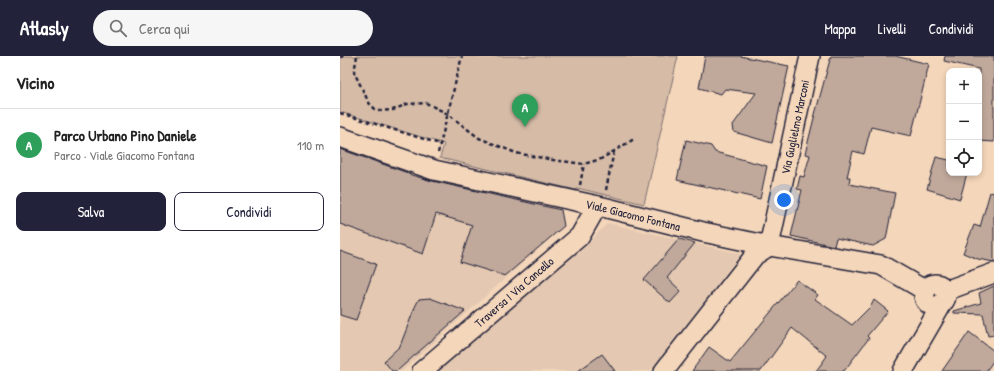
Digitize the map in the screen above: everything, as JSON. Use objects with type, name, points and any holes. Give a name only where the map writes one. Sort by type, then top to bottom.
[{"type":"street","name":"Via Guglielmo Marconi","points":[[769,246],[810,56]]},
{"type":"street","name":"Viale Giacomo Fontana","points":[[340,137],[434,170],[601,202],[703,232],[769,246],[881,265],[926,291],[934,285],[941,286],[944,297]]},
{"type":"street","name":"Traversa I Via Cancello","points":[[422,371],[580,236],[601,202]]},
{"type":"street","points":[[664,371],[755,255],[769,246]]},
{"type":"street","points":[[903,371],[944,297],[994,274]]},
{"type":"path","points":[[340,57],[345,56]]},
{"type":"path","points":[[357,56],[354,72],[369,103],[377,111],[393,110],[407,104],[426,103],[448,114],[479,138],[516,153],[584,164],[601,159],[634,138]]},
{"type":"path","points":[[438,155],[462,56]]},
{"type":"path","points":[[340,113],[440,144]]},
{"type":"path","points":[[601,202],[614,151]]},
{"type":"path","points":[[579,192],[584,164]]},
{"type":"shaded area","points":[[340,56],[678,56],[644,204],[577,188],[576,190],[440,158],[444,144],[340,112]]},
{"type":"shaded area","points":[[340,147],[409,170],[561,210],[564,226],[402,371],[340,371]]},
{"type":"shaded area","points":[[608,223],[741,254],[650,371],[435,371],[591,240]]},
{"type":"building","points":[[705,56],[740,56],[789,66],[772,143],[734,132],[733,125],[756,93],[725,89],[721,94],[699,88]]},
{"type":"building","points":[[831,56],[895,56],[929,64],[911,136],[871,127],[864,154],[853,151],[847,177],[850,177],[849,184],[895,193],[886,239],[873,246],[836,238],[834,246],[791,236],[802,190],[797,189],[800,176],[804,177],[810,155],[805,154]]},
{"type":"building","points":[[945,56],[994,56],[994,142],[982,141],[982,68],[975,68],[944,61]]},
{"type":"building","points":[[686,140],[711,146],[715,152],[767,166],[760,199],[677,180]]},
{"type":"building","points":[[340,149],[408,174],[432,181],[561,210],[564,226],[505,276],[460,262],[472,225],[436,214],[423,254],[340,224]]},
{"type":"building","points":[[936,157],[946,159],[946,176],[966,176],[960,199],[927,189]]},
{"type":"building","points":[[990,192],[994,193],[994,262],[978,259],[963,253],[974,225],[980,227]]},
{"type":"building","points":[[679,239],[695,243],[667,278],[681,291],[670,303],[644,280]]},
{"type":"building","points":[[340,251],[376,264],[356,320],[340,315]]},
{"type":"building","points":[[797,280],[818,295],[815,299],[852,325],[871,306],[874,300],[888,311],[867,336],[869,338],[844,371],[816,371],[827,356],[792,328],[761,371],[692,371],[709,347],[730,362]]},
{"type":"building","points":[[994,286],[994,335],[988,336],[983,314],[954,313],[954,311],[981,303],[979,293]]},
{"type":"building","points":[[430,298],[465,311],[397,371],[392,371],[384,361],[400,346],[419,299]]},
{"type":"building","points":[[969,332],[994,351],[994,360],[986,371],[942,371]]},
{"type":"building","points":[[602,354],[615,371],[578,371]]},
{"type":"place","name":"Parco Urbano Pino Daniele","points":[[525,127]]}]
